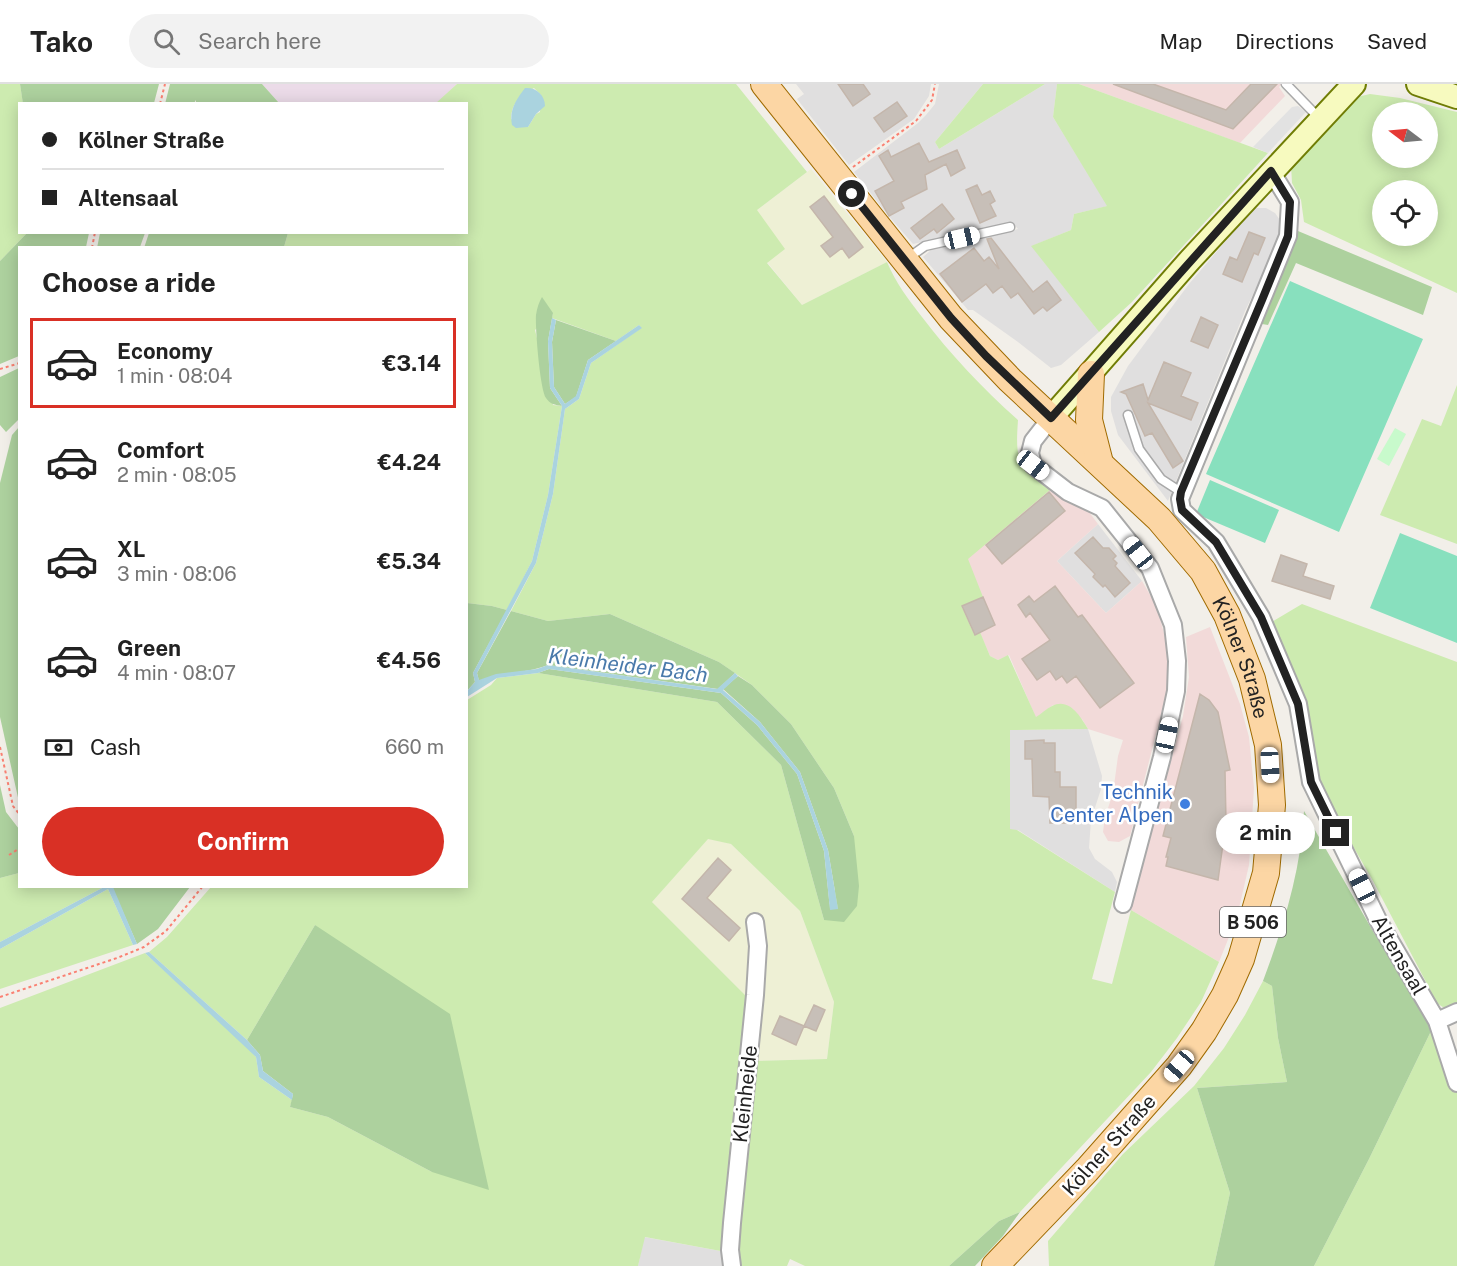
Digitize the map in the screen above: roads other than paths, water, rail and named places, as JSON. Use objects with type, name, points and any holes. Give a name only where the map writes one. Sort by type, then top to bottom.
[{"type":"main road","name":"Kölner Straße","points":[[764,84],[951,318],[1051,418],[1159,519],[1203,570],[1227,615],[1252,680],[1268,745],[1272,805],[1266,873],[1241,959],[1225,995],[1204,1031],[1179,1066],[1087,1170],[995,1266]]},
{"type":"main road","points":[[1091,374],[1089,420],[1100,464]]},
{"type":"street","points":[[1124,904],[1162,757],[1176,691],[1177,661],[1173,625],[1150,568],[1102,508],[1068,492],[1033,465],[1030,453],[1034,441],[1051,418],[1271,171],[1354,84]]},
{"type":"street","points":[[1418,84],[1457,97]]},
{"type":"street","points":[[1181,492],[1288,236],[1290,202],[1271,171]]},
{"type":"street","name":"Altensaal","points":[[1181,492],[1182,510],[1216,542],[1261,617],[1298,704],[1311,782],[1379,922],[1437,1021],[1457,1083]]},
{"type":"street","name":"Kleinheide","points":[[732,1266],[730,1250],[732,1223],[755,995],[758,946],[755,922]]},
{"type":"street","points":[[1437,1021],[1457,1012]]},
{"type":"lane","points":[[1291,86],[1320,119]]},
{"type":"lane","points":[[905,260],[925,246],[1010,227]]},
{"type":"lane","points":[[1128,416],[1133,435],[1144,457],[1161,479],[1181,492]]},
{"type":"water","points":[[525,88],[539,92],[545,106],[536,114],[528,127],[516,128],[512,125],[512,110]]},
{"type":"water","points":[[552,318],[556,320],[552,342],[554,387],[565,404],[576,396],[588,360],[639,325],[642,328],[591,363],[579,399],[565,409],[553,494],[536,563],[477,673],[479,680],[496,674],[537,669],[548,665],[717,689],[735,673],[738,676],[723,690],[760,722],[800,772],[828,850],[838,909],[830,910],[824,851],[797,774],[757,725],[721,693],[549,669],[538,673],[497,678],[468,696],[468,690],[475,682],[473,673],[532,561],[548,495],[562,406],[550,388],[548,341]]},
{"type":"water","points":[[102,888],[113,888],[137,944],[133,945],[108,889],[0,949],[0,942]]},
{"type":"water","points":[[149,952],[247,1040],[260,1055],[263,1071],[293,1094],[292,1100],[259,1077],[256,1057],[145,953]]},
{"type":"place","name":"Technik Center Alpen","points":[[1185,804]]},
{"type":"water label","name":"Kleinheider Bach","points":[[628,665]]}]
